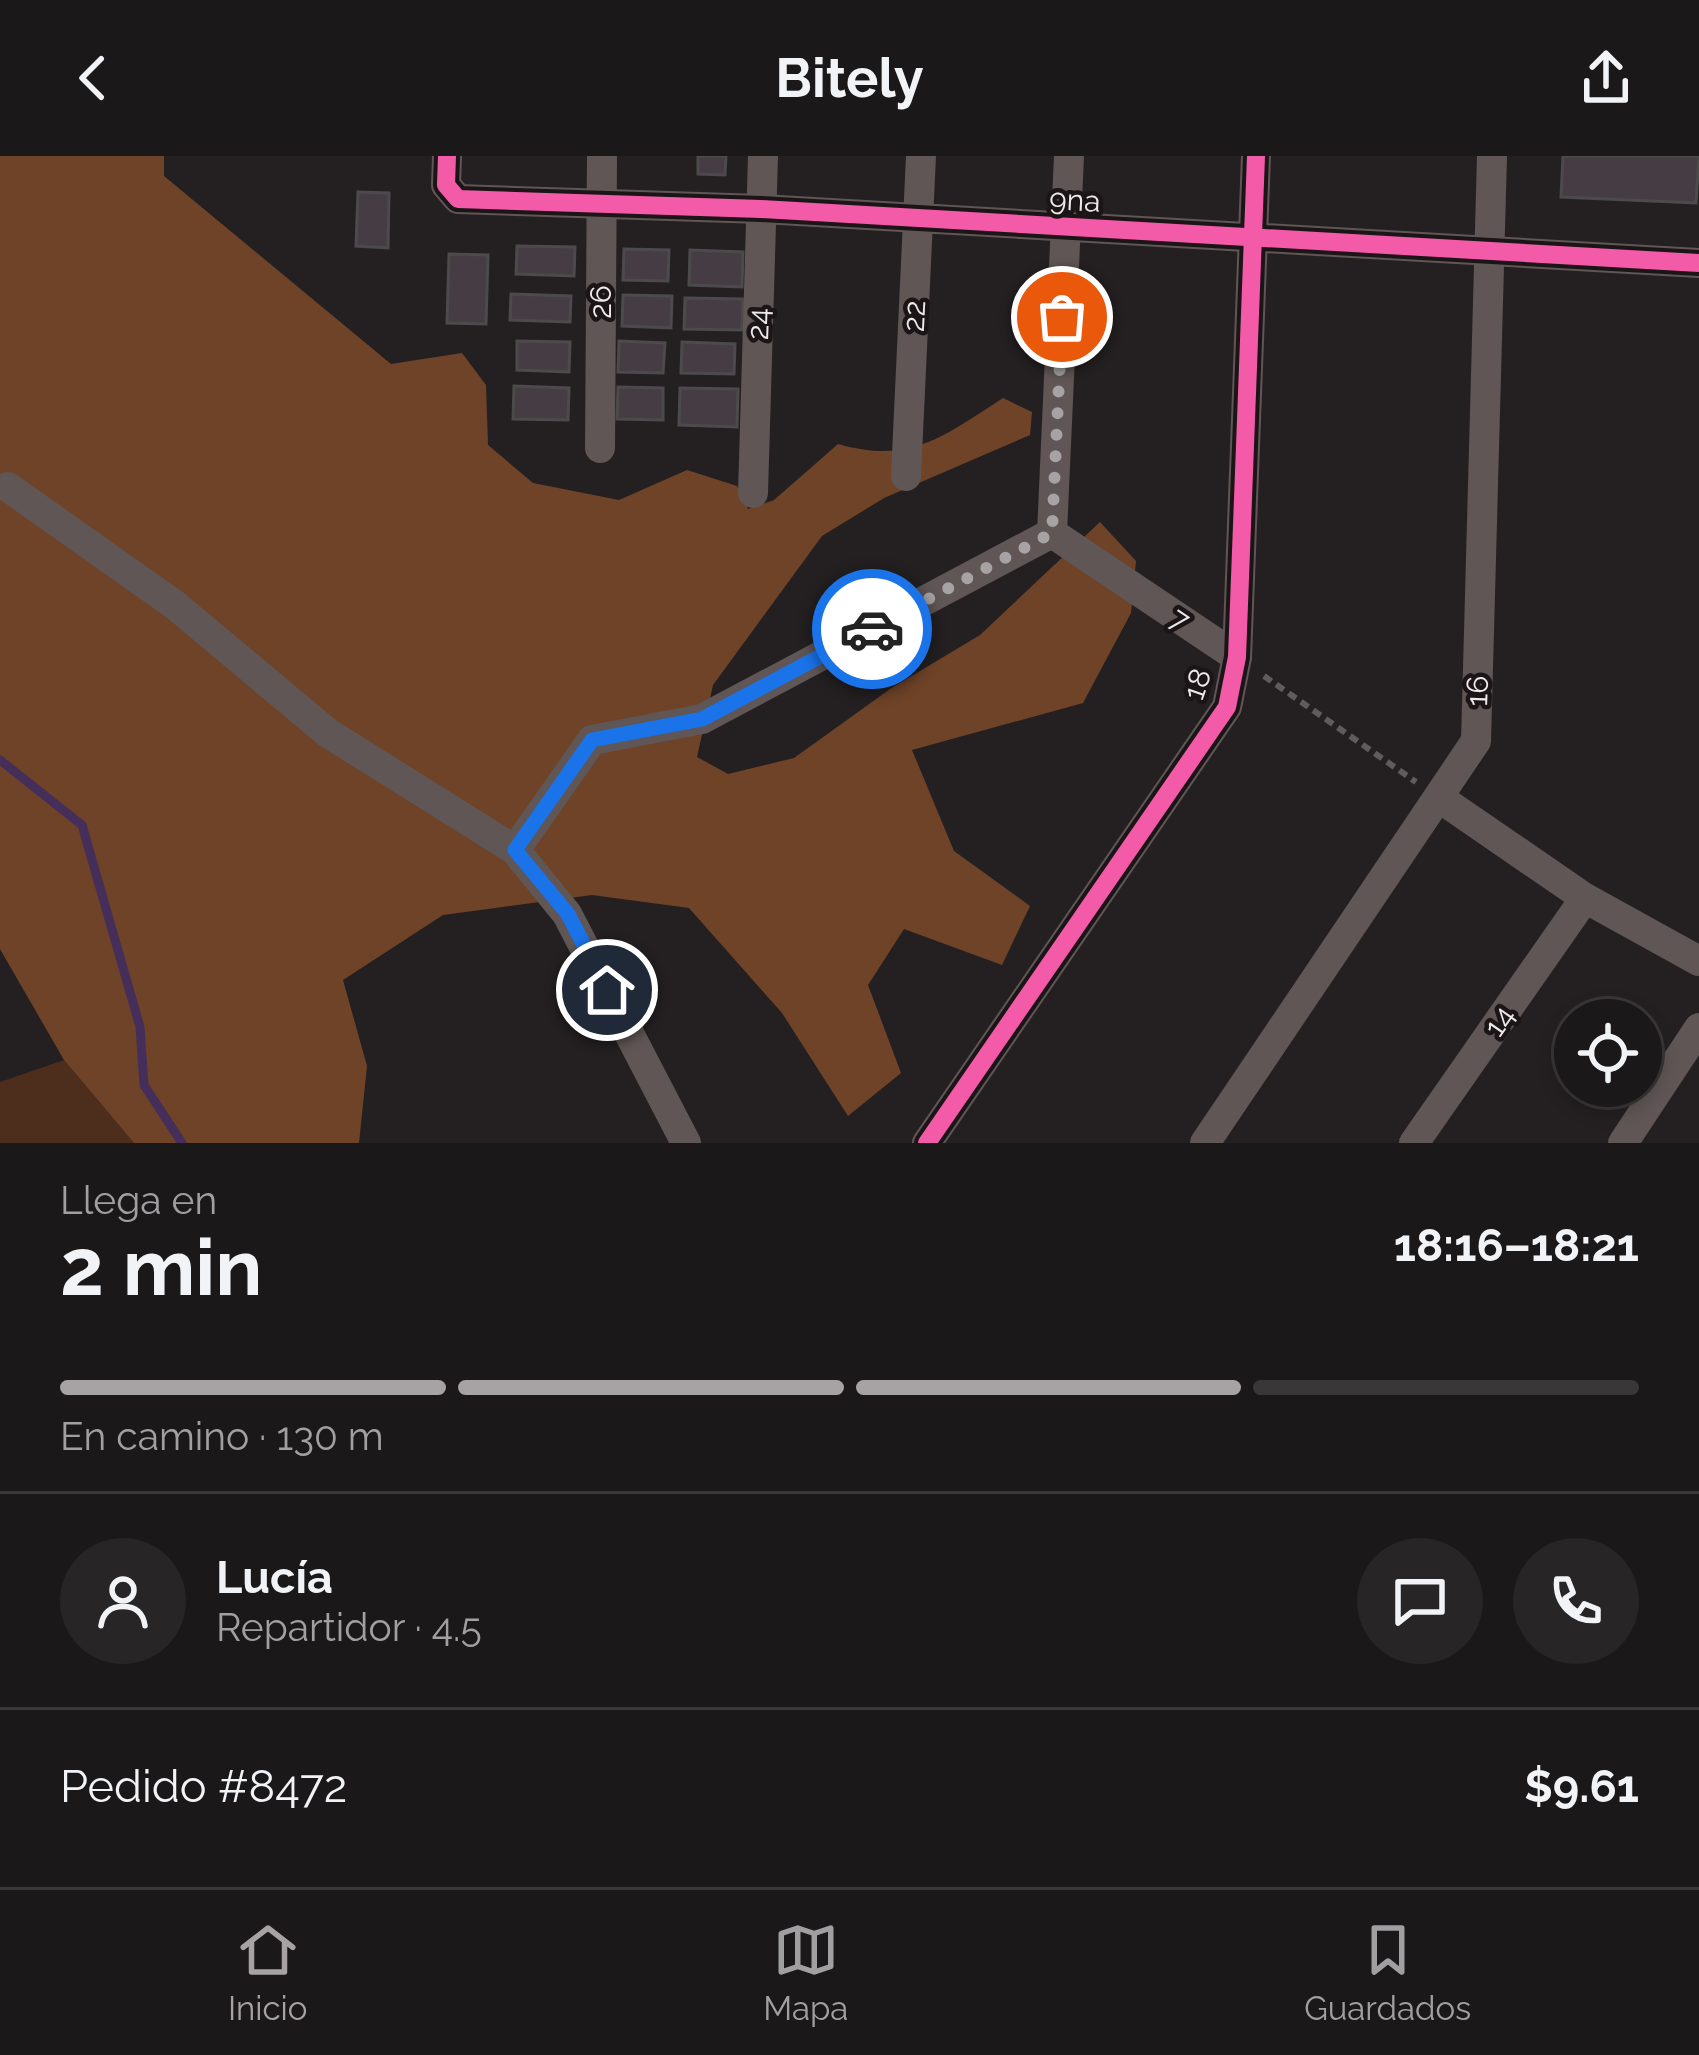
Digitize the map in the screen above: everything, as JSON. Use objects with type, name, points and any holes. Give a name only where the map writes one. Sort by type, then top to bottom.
[{"type":"street","name":"9na","points":[[446,156],[451,194],[458,199],[761,209],[1066,230],[1699,262]]},
{"type":"street","name":"26","points":[[600,448],[602,156]]},
{"type":"street","name":"24","points":[[753,493],[763,156]]},
{"type":"street","name":"22","points":[[906,476],[921,156]]},
{"type":"street","points":[[515,850],[592,740],[702,719],[1052,533],[1070,156]]},
{"type":"street","name":"18","points":[[927,1143],[1226,707],[1237,657],[1256,156]]},
{"type":"street","name":"16","points":[[1205,1143],[1476,741],[1492,156]]},
{"type":"street","points":[[8,487],[175,605],[328,734],[515,850],[568,914],[686,1143]]},
{"type":"street","name":"7","points":[[1052,533],[1237,657]]},
{"type":"street","points":[[1441,799],[1585,898],[1699,961]]},
{"type":"street","name":"14","points":[[1414,1143],[1585,898]]},
{"type":"street","points":[[1623,1143],[1699,1028]]},
{"type":"path","points":[[1237,657],[1441,799]]},
{"type":"shaded area","points":[[0,156],[164,156],[164,176],[391,364],[462,353],[486,385],[488,445],[533,483],[619,500],[687,470],[737,486],[748,509],[774,500],[838,444],[863,450],[906,449],[944,435],[1003,398],[1032,412],[1030,435],[884,498],[822,536],[713,685],[697,757],[728,774],[794,758],[890,689],[980,635],[1100,522],[1136,561],[1131,613],[1083,703],[912,750],[954,851],[1030,906],[1002,965],[904,929],[868,985],[901,1073],[848,1116],[782,1013],[689,908],[592,895],[443,915],[343,980],[367,1066],[359,1143],[134,1143],[64,1060],[0,949]]},
{"type":"shaded area","points":[[64,1060],[134,1143],[0,1143],[0,1082]]},
{"type":"building","points":[[698,156],[726,156],[725,175],[698,174]]},
{"type":"building","points":[[1563,156],[1699,156],[1696,203],[1561,197]]},
{"type":"building","points":[[358,192],[389,193],[388,248],[356,246]]},
{"type":"building","points":[[517,246],[575,247],[574,276],[516,274]]},
{"type":"building","points":[[624,249],[669,250],[668,281],[623,280]]},
{"type":"building","points":[[690,250],[743,252],[742,287],[689,285]]},
{"type":"building","points":[[449,254],[488,255],[486,324],[447,323]]},
{"type":"building","points":[[511,294],[571,296],[570,322],[510,320]]},
{"type":"building","points":[[623,295],[672,296],[671,328],[622,326]]},
{"type":"building","points":[[685,298],[743,299],[742,330],[684,329]]},
{"type":"building","points":[[517,341],[570,342],[569,372],[517,370]]},
{"type":"building","points":[[619,341],[665,343],[663,373],[618,372]]},
{"type":"building","points":[[682,342],[735,344],[734,374],[681,373]]},
{"type":"building","points":[[514,386],[569,388],[568,420],[513,419]]},
{"type":"building","points":[[618,387],[663,388],[663,420],[617,419]]},
{"type":"building","points":[[680,388],[738,389],[737,427],[679,425]]},
{"type":"waterway","points":[[0,760],[82,825],[140,1027],[144,1085],[182,1143]]},
{"type":"cycle path","points":[[447,156],[446,185],[458,199],[761,209],[1699,263]]},
{"type":"cycle path","points":[[927,1143],[1227,707],[1237,657],[1256,156]]},
{"type":"way so far","points":[[872,629],[1052,533],[1062,317]]},
{"type":"route","points":[[607,990],[568,914],[515,850],[592,740],[702,719],[872,629]]}]
